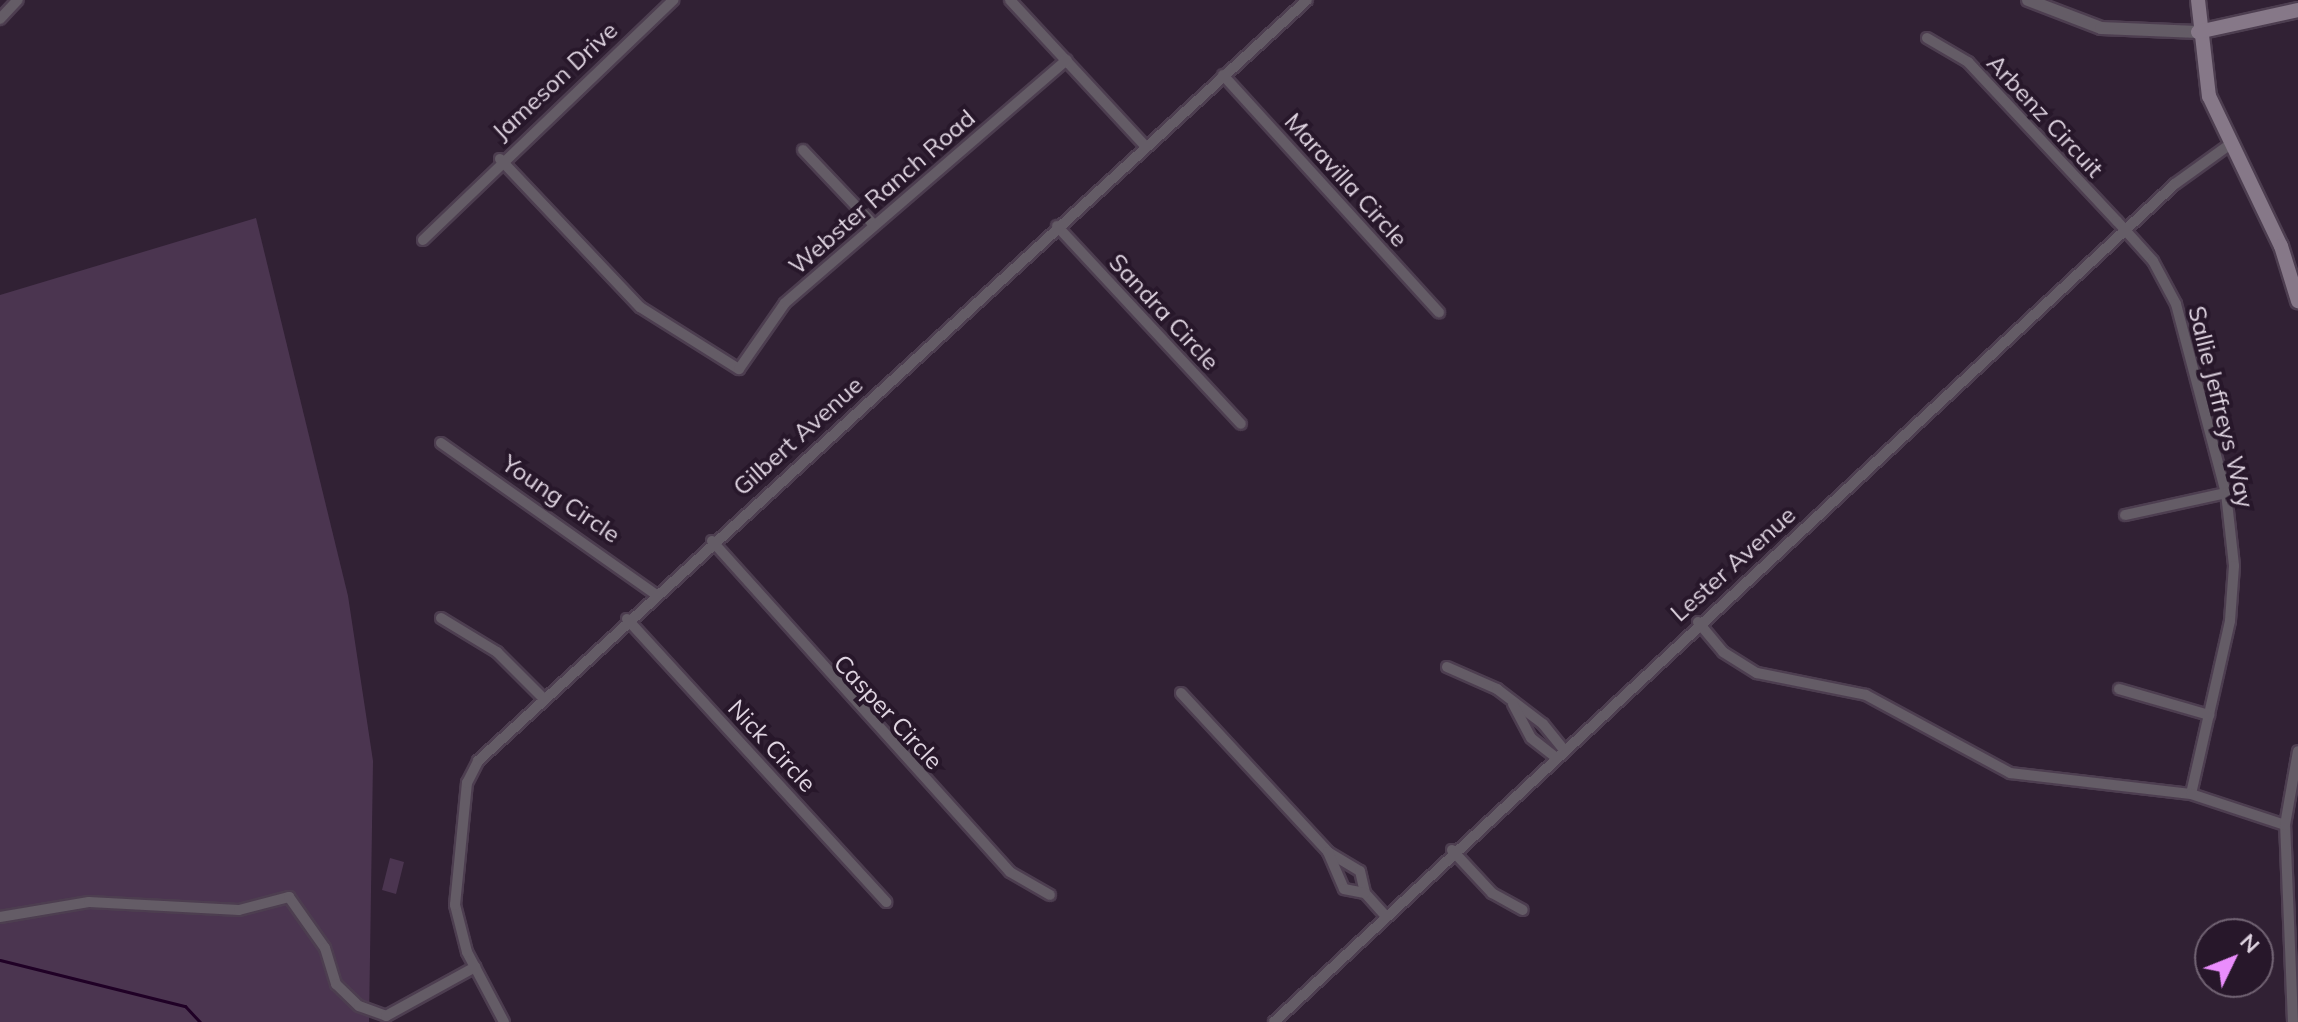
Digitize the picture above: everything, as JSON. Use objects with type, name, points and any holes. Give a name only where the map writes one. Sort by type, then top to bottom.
[{"type":"main road","points":[[2198,0],[2198,32],[2209,96],[2229,145],[2281,246],[2298,301]]},
{"type":"main road","points":[[2198,32],[2298,10]]},
{"type":"street","points":[[0,19],[18,0]]},
{"type":"street","name":"Jameson Drive","points":[[423,240],[500,159],[673,0]]},
{"type":"street","points":[[1010,0],[1145,146]]},
{"type":"street","name":"Gilbert Avenue","points":[[504,1022],[475,967],[455,905],[467,783],[494,741],[1307,0]]},
{"type":"street","points":[[2028,0],[2101,28],[2198,32]]},
{"type":"street","name":"Arbenz Circuit","points":[[1927,38],[1968,62],[2126,231]]},
{"type":"street","name":"Webster Ranch Road","points":[[500,159],[640,307],[739,369],[785,303],[872,223],[1067,60]]},
{"type":"street","name":"Maravilla Circle","points":[[1223,75],[1439,312]]},
{"type":"street","name":"Lester Avenue","points":[[1274,1022],[1384,914],[1698,622],[2126,231],[2229,145]]},
{"type":"street","points":[[803,150],[872,223]]},
{"type":"street","name":"Sandra Circle","points":[[1057,226],[1241,424]]},
{"type":"street","name":"Sallie Jeffreys Way","points":[[2126,231],[2176,304],[2226,493],[2234,566],[2230,621],[2191,794]]},
{"type":"street","name":"Young Circle","points":[[441,443],[655,594]]},
{"type":"street","points":[[2125,515],[2226,493]]},
{"type":"street","name":"Casper Circle","points":[[712,541],[1010,872],[1050,895]]},
{"type":"street","points":[[441,618],[497,652],[542,697]]},
{"type":"street","name":"Nick Circle","points":[[627,619],[886,902]]},
{"type":"street","points":[[1698,622],[1723,652],[1757,673],[1866,695],[2010,773],[2191,794],[2285,825]]},
{"type":"street","points":[[1447,667],[1543,724],[1559,753]]},
{"type":"street","points":[[2119,689],[2209,715]]},
{"type":"street","points":[[1181,693],[1328,852],[1360,871],[1365,893],[1384,914]]},
{"type":"street","points":[[1513,704],[1531,738],[1559,753]]},
{"type":"street","points":[[2293,1022],[2285,825],[2298,751]]},
{"type":"street","points":[[1452,850],[1492,893],[1523,910]]},
{"type":"street","points":[[1328,852],[1344,889],[1365,893]]},
{"type":"street","points":[[0,917],[89,902],[239,910],[289,897],[325,948],[336,984],[359,1006],[386,1016],[475,967]]},
{"type":"shaded area","points":[[256,218],[348,596],[373,761],[369,1022],[0,1022],[0,295]]},
{"type":"shaded area","points":[[390,858],[404,862],[396,894],[382,890]]},
{"type":"waterway","points":[[0,960],[185,1006],[200,1022]]}]
